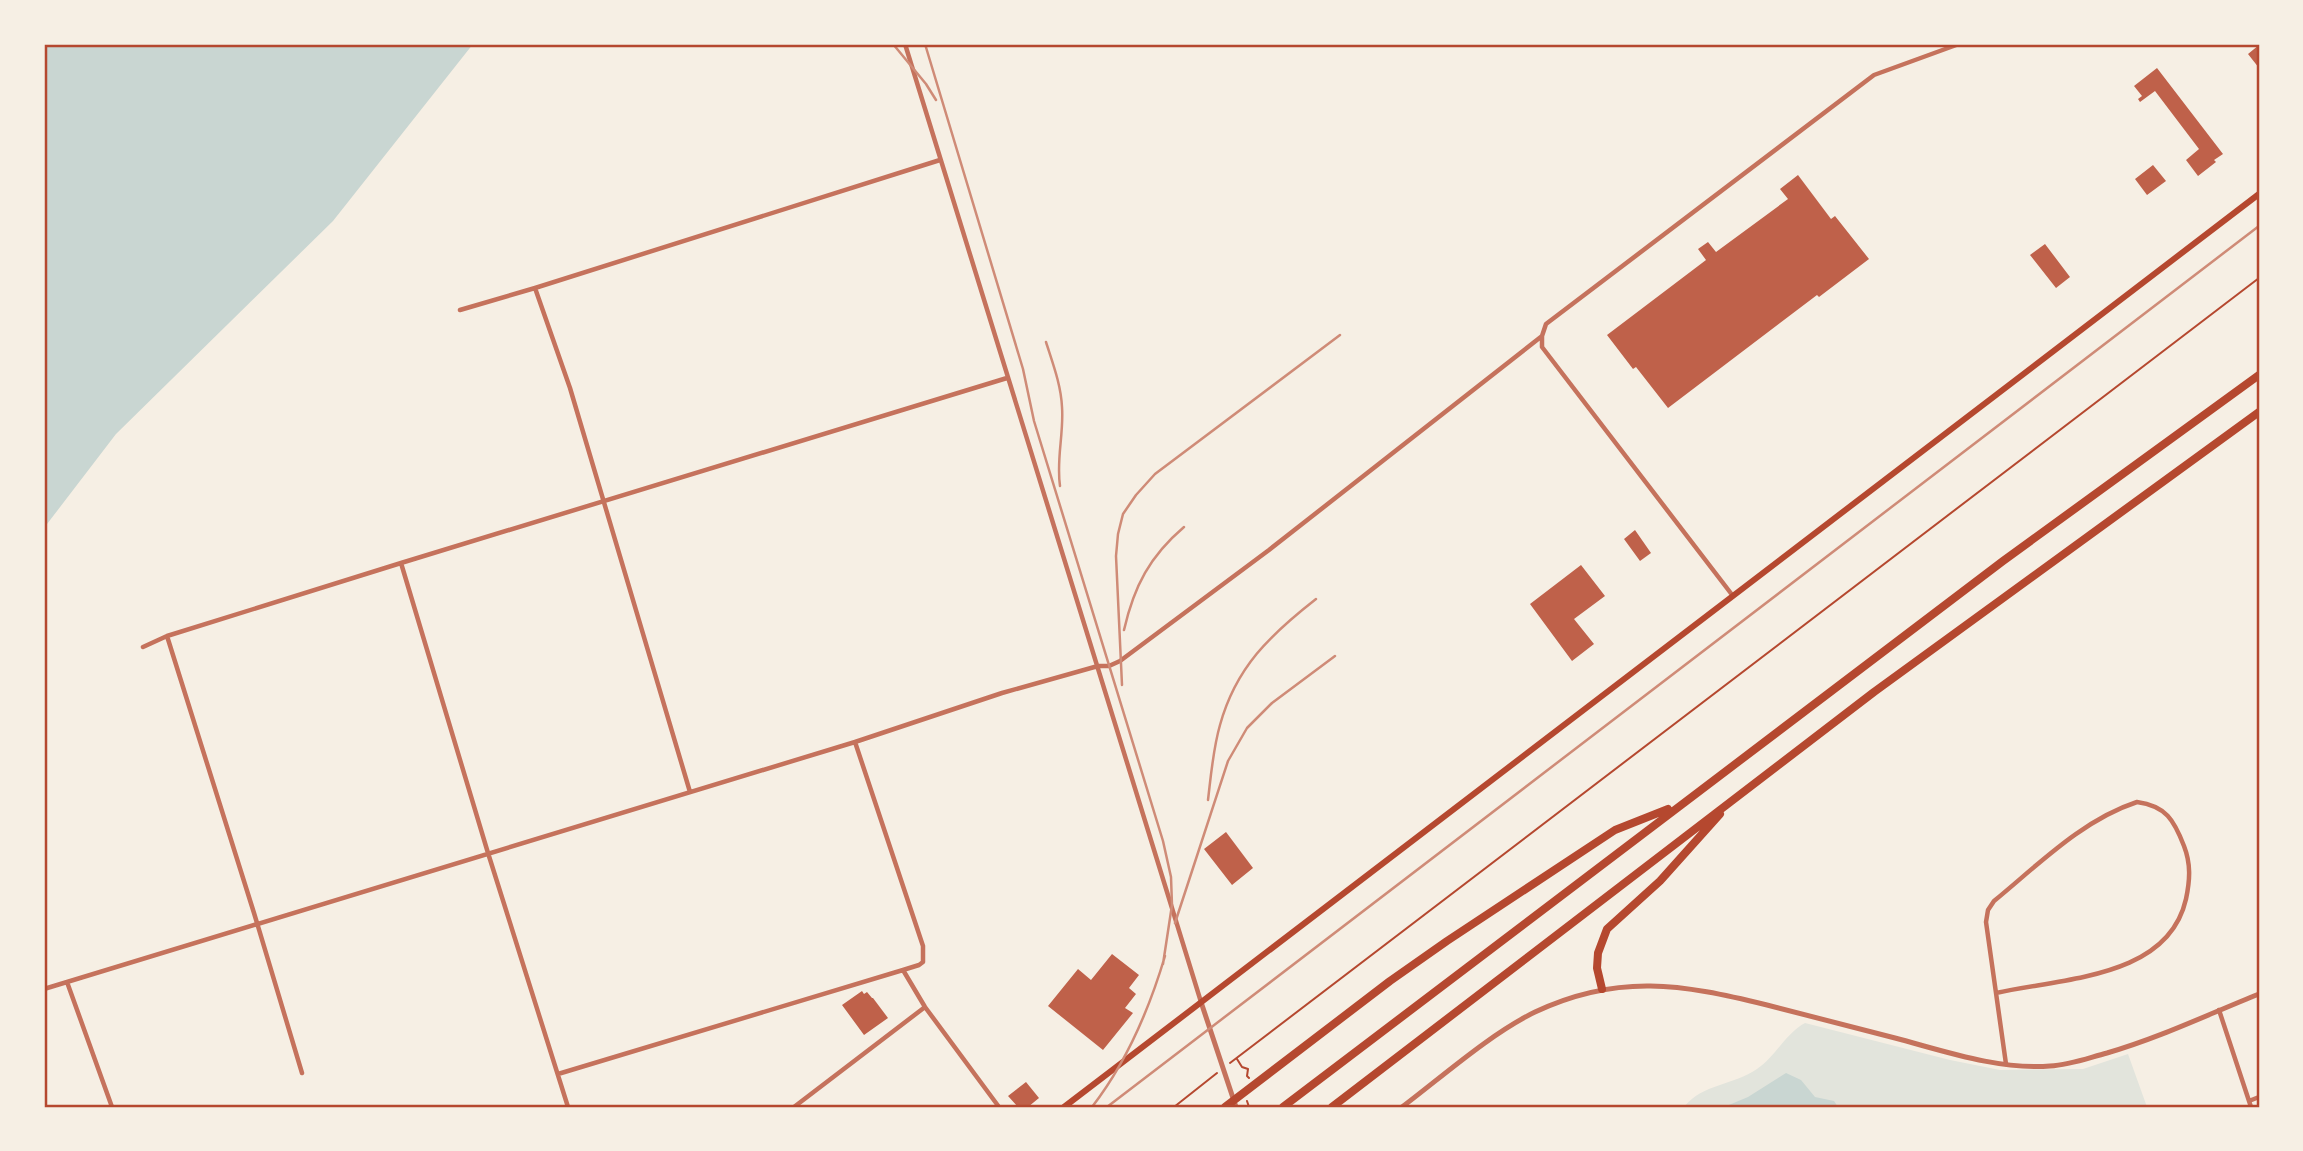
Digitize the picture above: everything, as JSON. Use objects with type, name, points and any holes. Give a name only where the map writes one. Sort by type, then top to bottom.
[{"type":"highway","points":[[1283,1107],[2003,561],[2259,375]]},
{"type":"highway","points":[[1332,1107],[1874,692],[2259,412]]},
{"type":"highway","points":[[1602,989],[1597,968],[1598,953],[1607,929],[1660,881],[1734,798]]},
{"type":"highway","points":[[1225,1107],[1235,1104],[1390,981],[1447,941],[1615,830],[1679,805]]},
{"type":"main road","points":[[1064,1107],[2259,194]]},
{"type":"street","points":[[905,44],[1201,1002],[1235,1104]]},
{"type":"street","points":[[1733,596],[1542,348],[1546,324],[1874,75],[1959,44]]},
{"type":"street","points":[[460,310],[940,160]]},
{"type":"street","points":[[535,288],[570,388],[690,792]]},
{"type":"street","points":[[44,989],[855,742],[1002,693],[1098,666],[1109,666],[1120,661],[1269,550],[1542,336]]},
{"type":"street","points":[[143,647],[167,636],[401,563],[1007,378]]},
{"type":"street","points":[[401,563],[568,1107]]},
{"type":"street","points":[[167,636],[302,1073]]},
{"type":"street","points":[[558,1074],[922,962],[923,946],[855,742]]},
{"type":"street","points":[[1996,993],[2108,970],[2145,954],[2173,931],[2184,908],[2190,872],[2189,858],[2182,839],[2166,813],[2158,807],[2137,802],[2118,808],[2063,844],[1994,901],[1988,910],[1986,922],[1996,993],[2006,1064]]},
{"type":"street","points":[[903,970],[925,1007],[999,1107]]},
{"type":"street","points":[[67,982],[112,1107]]},
{"type":"street","points":[[1402,1107],[1513,1025],[1534,1013],[1564,1000],[1602,989],[1632,985],[1688,987],[1936,1049],[2006,1064],[2050,1066],[2073,1063],[2164,1034],[2259,994]]},
{"type":"street","points":[[794,1107],[925,1007]]},
{"type":"street","points":[[2220,1010],[2250,1104],[2259,1097]]},
{"type":"path","points":[[1174,1107],[2259,278]]},
{"type":"shaded area","points":[[44,44],[473,44],[333,221],[116,434],[44,528]]},
{"type":"shaded area","points":[[1805,1023],[2000,1070],[2083,1069],[2128,1054],[2147,1107],[1684,1107],[1691,1099],[1709,1089],[1757,1069]]},
{"type":"shaded area","points":[[1786,1073],[1801,1080],[1815,1097],[1834,1101],[1838,1107],[1724,1107],[1748,1097]]},
{"type":"building","points":[[2259,45],[2259,68],[2248,54]]},
{"type":"building","points":[[2157,68],[2223,154],[2198,176],[2186,160],[2199,149],[2155,91],[2140,102],[2138,99],[2142,96],[2134,86]]},
{"type":"building","points":[[2153,165],[2166,181],[2147,195],[2135,179]]},
{"type":"building","points":[[1798,175],[1831,219],[1835,216],[1869,259],[1668,408],[1607,335],[1706,260],[1698,249],[1708,242],[1716,252],[1788,199],[1780,189]]},
{"type":"building","points":[[2045,244],[2070,277],[2056,288],[2030,255]]},
{"type":"building","points":[[1635,530],[1651,553],[1640,561],[1624,539]]},
{"type":"building","points":[[1581,565],[1605,596],[1574,619],[1594,644],[1572,661],[1530,604]]},
{"type":"building","points":[[1226,832],[1253,868],[1232,885],[1204,849]]},
{"type":"building","points":[[1112,954],[1139,975],[1129,988],[1136,994],[1125,1008],[1133,1013],[1103,1050],[1048,1006],[1078,969],[1091,980]]},
{"type":"building","points":[[862,991],[873,998],[888,1018],[864,1035],[842,1005]]},
{"type":"building","points":[[1026,1082],[1039,1098],[1028,1107],[1018,1107],[1008,1096]]},
{"type":"railway","points":[[893,44],[936,100]]},
{"type":"railway","points":[[925,44],[1023,369],[1034,421],[1163,841],[1171,877],[1172,905],[1163,964]]},
{"type":"railway","points":[[1107,1107],[2259,226]]},
{"type":"railway","points":[[1122,685],[1116,556],[1123,514],[1155,474],[1340,335]]},
{"type":"railway","points":[[1046,342],[1061,399],[1060,486]]},
{"type":"railway","points":[[1124,630],[1133,599],[1145,573],[1162,549],[1184,527]]},
{"type":"railway","points":[[1208,800],[1218,734],[1235,686],[1245,669],[1270,639],[1316,599]]},
{"type":"railway","points":[[1175,923],[1228,761],[1247,728],[1272,703],[1335,656]]},
{"type":"railway","points":[[1092,1107],[1126,1054],[1152,996],[1165,956]]}]
